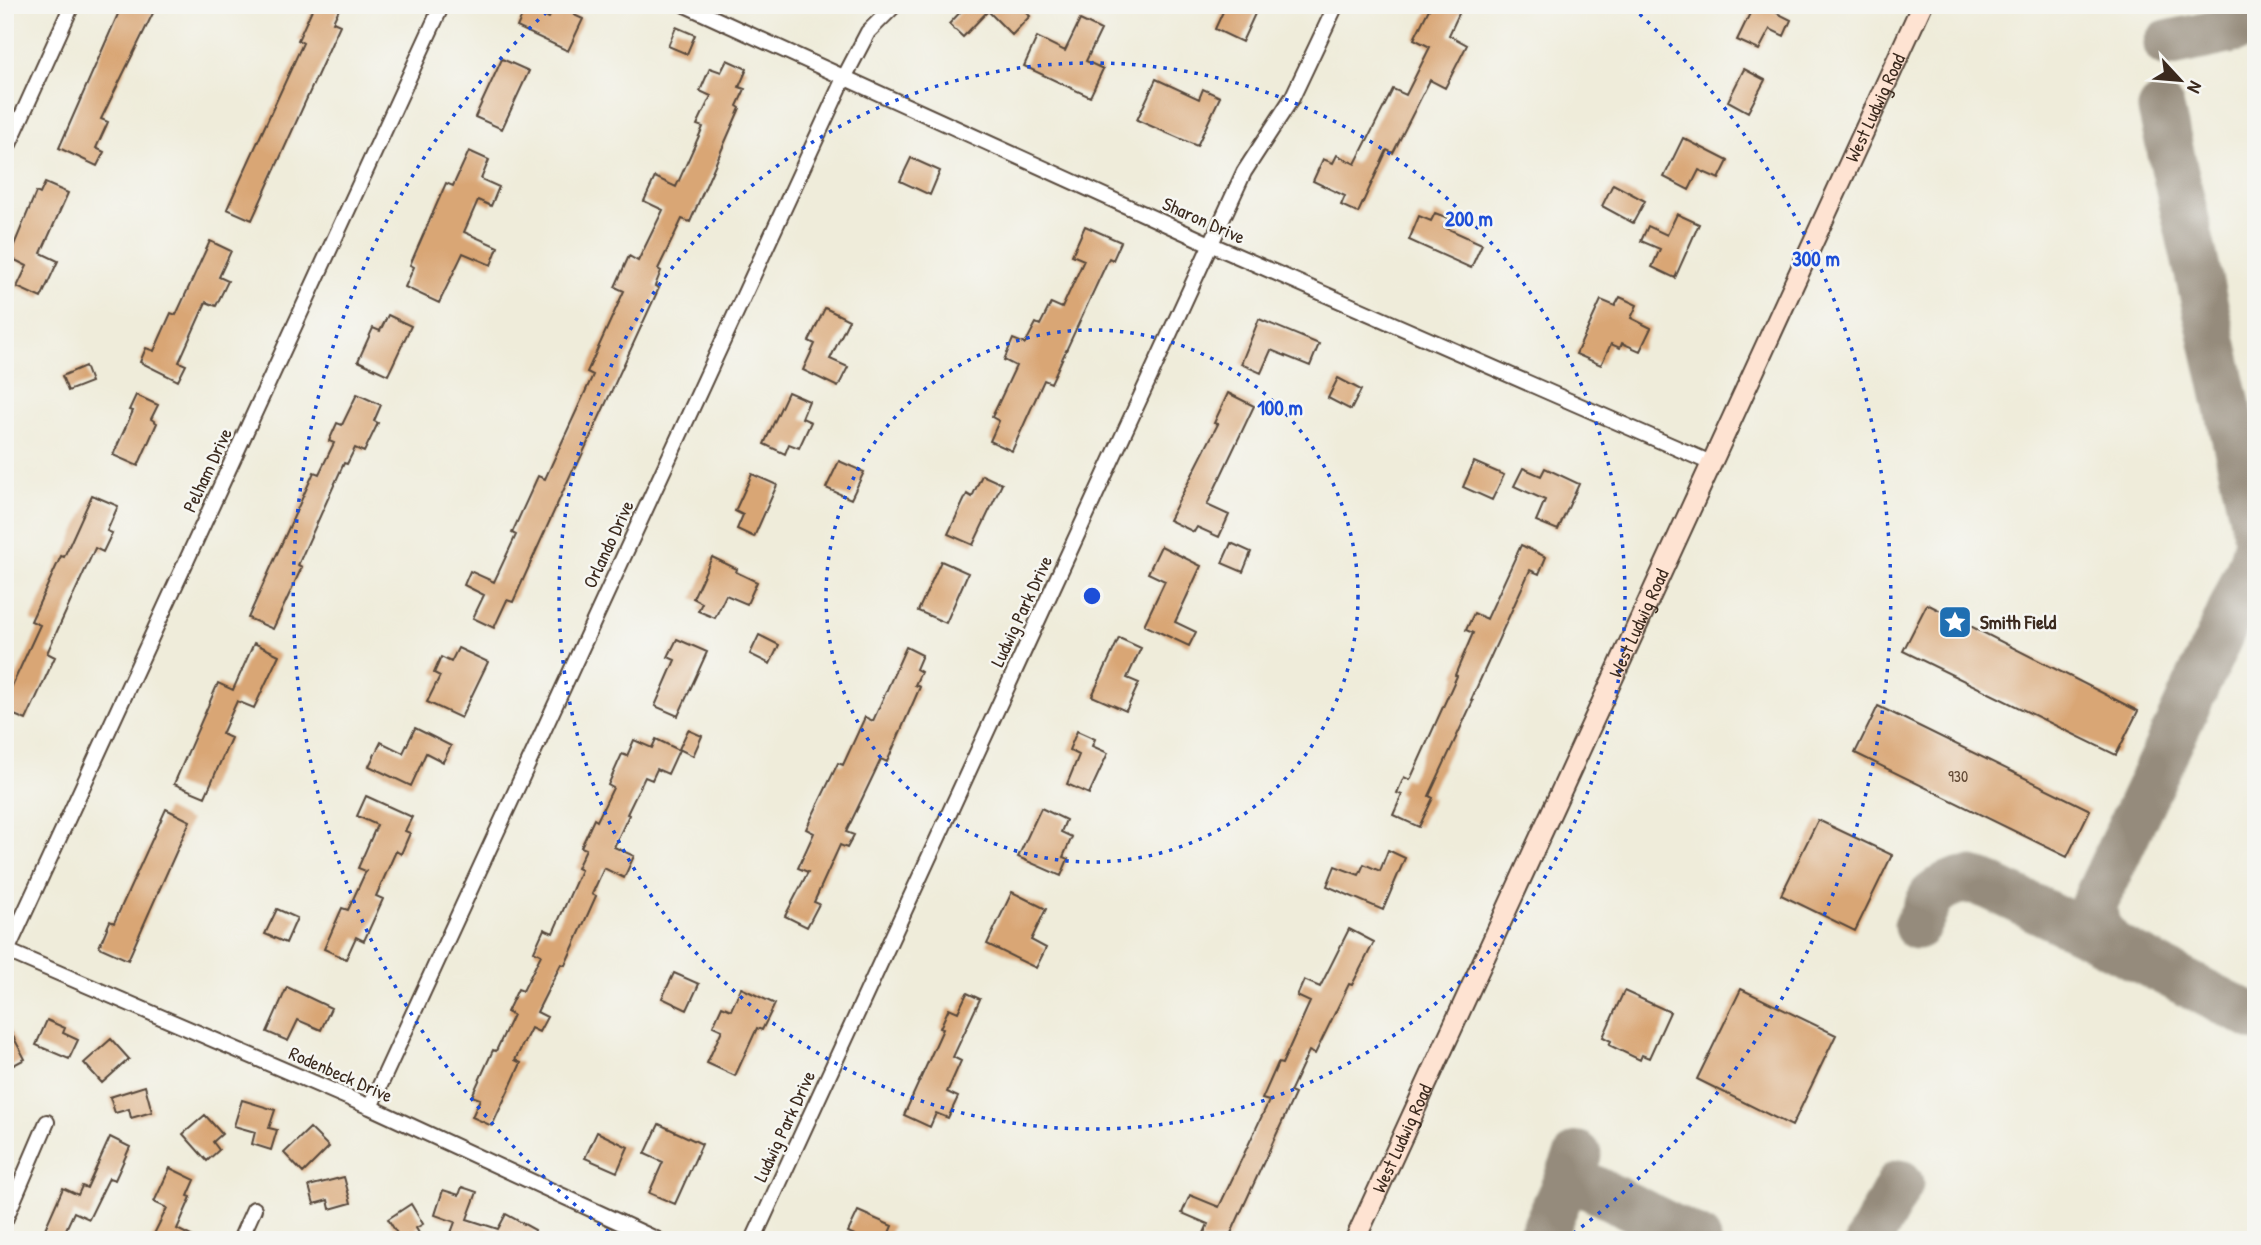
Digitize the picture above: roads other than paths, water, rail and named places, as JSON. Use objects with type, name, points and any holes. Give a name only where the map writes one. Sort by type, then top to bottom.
[{"type":"main road","name":"West Ludwig Road","points":[[1355,1240],[1922,5]]},
{"type":"street","points":[[5,153],[72,5]]},
{"type":"street","name":"Pelham Drive","points":[[6,951],[442,5]]},
{"type":"street","name":"Sharon Drive","points":[[685,5],[1210,244],[1710,463]]},
{"type":"street","name":"Orlando Drive","points":[[370,1107],[845,76],[868,32],[895,5]]},
{"type":"street","name":"Ludwig Park Drive","points":[[753,1240],[1210,244],[1244,172],[1292,99],[1336,5]]},
{"type":"street","name":"Rodenbeck Drive","points":[[6,951],[370,1107],[658,1240]]},
{"type":"street","points":[[5,1220],[47,1122]]},
{"type":"street","points":[[240,1240],[254,1209]]},
{"type":"place","name":"Smith Field","points":[[1955,622]]}]
